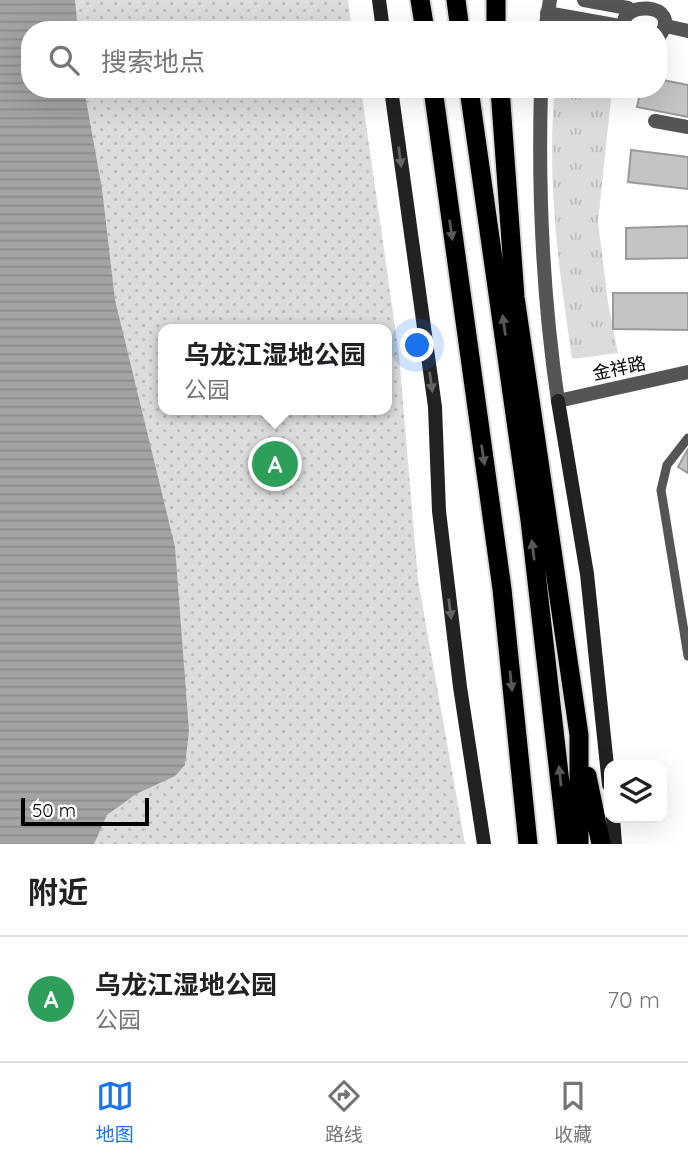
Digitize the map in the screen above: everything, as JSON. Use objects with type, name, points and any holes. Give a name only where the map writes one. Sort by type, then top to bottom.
[{"type":"highway","points":[[420,0],[424,21]]},
{"type":"highway","points":[[456,0],[459,21]]},
{"type":"highway","points":[[496,0],[496,21]]},
{"type":"highway","points":[[434,98],[502,589],[528,844]]},
{"type":"highway","points":[[470,98],[528,507],[567,844]]},
{"type":"highway","points":[[500,98],[515,297],[579,735],[601,844]]},
{"type":"highway","points":[[579,735],[579,844]]},
{"type":"main road","points":[[379,0],[382,21]]},
{"type":"main road","points":[[392,98],[435,407],[439,511],[460,687],[484,844]]},
{"type":"main road","points":[[558,401],[587,575],[606,760]]},
{"type":"main road","points":[[613,823],[615,844]]},
{"type":"street","points":[[584,0],[634,3],[650,0],[662,7],[666,21]]},
{"type":"street","points":[[625,21],[634,3]]},
{"type":"street","points":[[549,7],[600,21]]},
{"type":"street","points":[[667,32],[688,31]]},
{"type":"street","points":[[541,98],[548,324],[558,401]]},
{"type":"street","points":[[656,121],[688,127]]},
{"type":"street","name":"金祥路","points":[[558,401],[688,372]]},
{"type":"lane","points":[[688,438],[667,465],[661,490],[688,656]]},
{"type":"green space","points":[[49,0],[348,0],[351,21],[52,21]]},
{"type":"green space","points":[[63,98],[362,98],[399,355],[418,580],[465,844],[85,844],[0,584]]},
{"type":"green space","points":[[554,98],[611,98],[598,222],[608,302],[618,353],[572,359],[553,191]]},
{"type":"shaded area","points":[[0,0],[75,0],[77,21],[21,21],[21,98],[86,98],[102,189],[115,300],[175,547],[189,731],[185,765],[175,776],[136,794],[107,815],[94,844],[0,844]]},
{"type":"building","points":[[667,81],[688,85],[688,117],[637,107],[639,98],[667,98]]},
{"type":"building","points":[[631,150],[688,157],[688,189],[628,182]]},
{"type":"building","points":[[688,226],[688,258],[626,259],[626,228]]},
{"type":"building","points":[[613,293],[688,293],[688,330],[613,329]]},
{"type":"building","points":[[688,449],[688,473],[678,467]]},
{"type":"place","name":"乌龙江湿地公园","points":[[275,464]]}]
